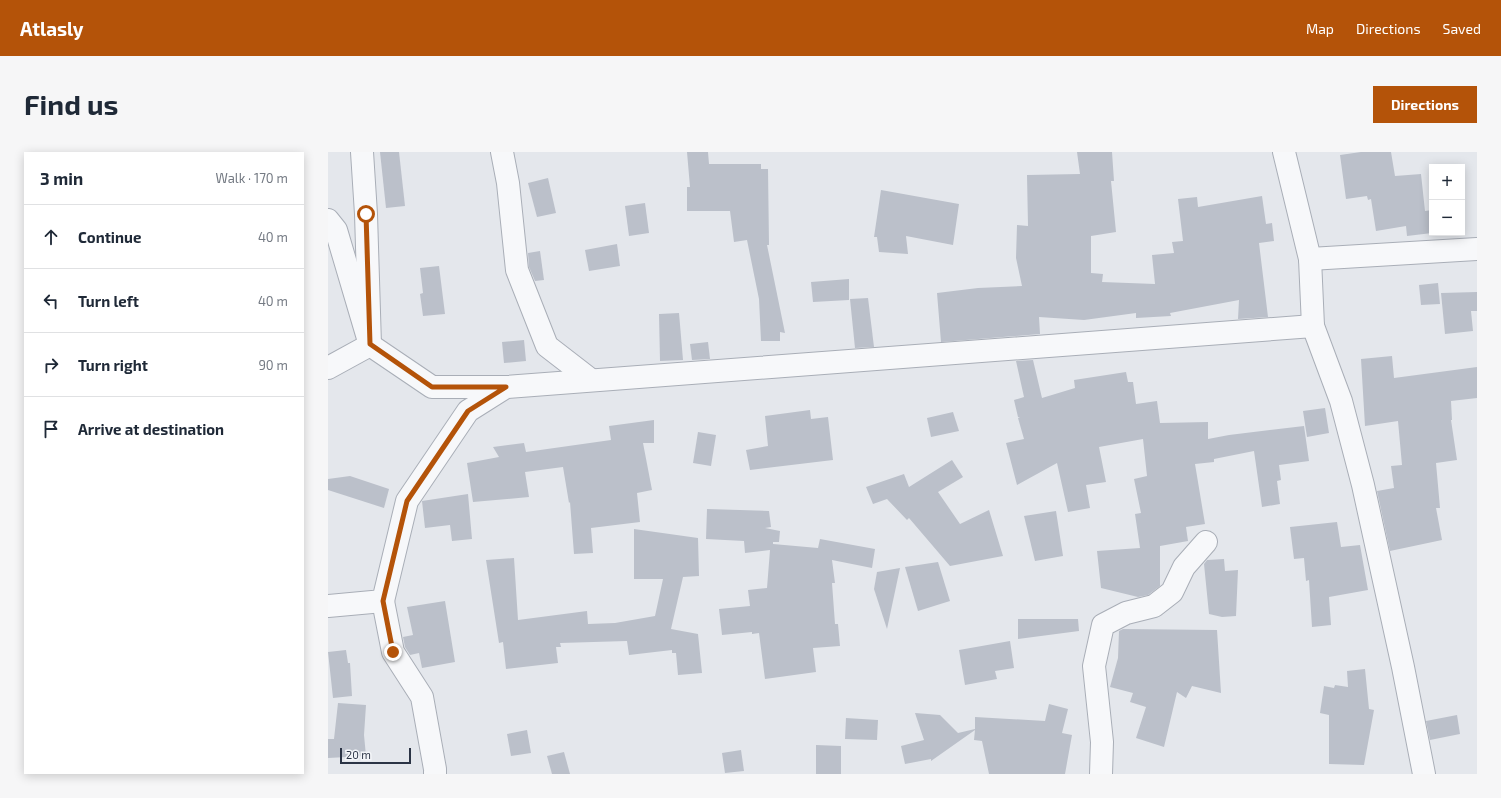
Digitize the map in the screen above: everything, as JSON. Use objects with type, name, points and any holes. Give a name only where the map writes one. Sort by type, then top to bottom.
[{"type":"street","points":[[362,152],[366,214],[370,344]]},
{"type":"street","points":[[502,152],[508,183],[517,270],[547,346],[591,380]]},
{"type":"street","points":[[1284,152],[1310,259],[1314,326],[1341,401],[1363,485],[1403,667],[1424,774]]},
{"type":"street","points":[[328,220],[336,230],[370,344],[432,387],[506,387],[1314,326]]},
{"type":"street","points":[[1310,259],[1477,249]]},
{"type":"street","points":[[328,368],[370,344]]},
{"type":"street","points":[[435,774],[436,769],[422,697],[393,652],[383,601],[407,501],[468,411],[506,387]]},
{"type":"street","points":[[1101,774],[1102,742],[1094,666],[1103,625],[1126,613],[1154,606],[1172,592],[1184,567],[1206,542]]},
{"type":"street","points":[[328,606],[383,601]]},
{"type":"building","points":[[380,152],[399,152],[405,206],[386,208]]},
{"type":"building","points":[[687,152],[708,152],[709,164],[761,164],[761,169],[768,169],[769,245],[767,245],[785,333],[780,332],[780,341],[761,341],[759,299],[747,240],[734,242],[730,211],[687,211],[687,187],[690,187]]},
{"type":"building","points":[[1077,152],[1112,152],[1114,181],[1111,181],[1116,232],[1091,236],[1091,273],[1103,274],[1102,282],[1155,284],[1152,255],[1174,253],[1172,242],[1183,241],[1178,199],[1197,197],[1198,207],[1262,196],[1266,224],[1272,223],[1274,241],[1259,243],[1268,317],[1238,319],[1239,300],[1170,313],[1171,316],[1136,318],[1136,313],[1084,320],[1039,317],[1040,334],[941,342],[937,293],[978,288],[1022,286],[1016,258],[1017,225],[1028,226],[1027,175],[1080,174]]},
{"type":"building","points":[[1361,152],[1391,152],[1395,176],[1421,174],[1425,211],[1429,210],[1429,233],[1407,236],[1406,226],[1376,231],[1371,199],[1368,200],[1367,196],[1346,199],[1340,155]]},
{"type":"building","points":[[548,178],[556,213],[537,217],[528,183]]},
{"type":"building","points":[[881,190],[959,204],[953,245],[906,236],[908,254],[879,252],[877,237],[874,237]]},
{"type":"building","points":[[645,203],[649,233],[629,236],[625,206]]},
{"type":"building","points":[[617,244],[620,266],[589,271],[585,250]]},
{"type":"building","points":[[540,251],[544,280],[535,281],[529,267],[528,253]]},
{"type":"building","points":[[439,266],[445,314],[423,316],[420,294],[423,293],[420,268]]},
{"type":"building","points":[[849,279],[849,300],[813,302],[811,282]]},
{"type":"building","points":[[1438,283],[1440,304],[1421,305],[1419,285]]},
{"type":"building","points":[[1477,292],[1477,311],[1471,311],[1473,331],[1445,334],[1441,293]]},
{"type":"building","points":[[868,298],[874,347],[855,348],[850,299]]},
{"type":"building","points":[[679,313],[683,360],[660,361],[659,314]]},
{"type":"building","points":[[524,340],[526,361],[504,363],[502,342]]},
{"type":"building","points":[[708,342],[710,359],[692,360],[690,344]]},
{"type":"building","points":[[1392,356],[1394,378],[1477,367],[1477,398],[1451,401],[1451,420],[1457,460],[1436,463],[1440,508],[1436,508],[1442,540],[1390,551],[1377,491],[1394,488],[1391,466],[1402,465],[1398,421],[1365,426],[1361,359]]},
{"type":"building","points":[[1033,360],[1042,398],[1075,388],[1074,380],[1126,372],[1128,382],[1133,382],[1136,404],[1157,401],[1160,423],[1208,422],[1208,439],[1304,426],[1309,461],[1279,465],[1281,480],[1277,481],[1280,504],[1262,507],[1254,451],[1214,459],[1214,462],[1195,464],[1205,524],[1186,527],[1188,541],[1160,546],[1160,586],[1148,595],[1138,597],[1101,588],[1097,551],[1140,548],[1135,514],[1141,513],[1134,479],[1147,476],[1143,439],[1099,447],[1106,482],[1086,485],[1090,508],[1068,512],[1057,463],[1017,485],[1006,443],[1024,439],[1018,418],[1020,417],[1018,417],[1014,400],[1024,397],[1016,361]]},
{"type":"building","points":[[1325,408],[1329,433],[1307,437],[1303,411]]},
{"type":"building","points":[[810,410],[811,419],[828,417],[833,460],[750,470],[746,450],[768,446],[765,416]]},
{"type":"building","points":[[953,412],[959,431],[931,437],[927,418]]},
{"type":"building","points":[[654,420],[654,443],[643,443],[652,490],[637,493],[640,522],[591,528],[593,553],[574,554],[570,502],[569,503],[563,467],[525,472],[529,497],[473,502],[467,463],[499,457],[493,447],[524,443],[526,452],[611,440],[609,426]]},
{"type":"building","points":[[698,432],[716,435],[711,466],[693,463]]},
{"type":"building","points":[[952,460],[963,477],[938,492],[960,524],[989,510],[1003,556],[950,566],[909,518],[907,520],[887,499],[873,504],[866,487],[904,474],[909,487]]},
{"type":"building","points":[[350,476],[389,489],[384,508],[328,490],[328,479]]},
{"type":"building","points":[[468,494],[472,539],[452,541],[450,525],[425,528],[422,501]]},
{"type":"building","points":[[707,509],[769,511],[771,527],[765,528],[780,531],[779,542],[773,542],[773,544],[818,548],[820,539],[875,549],[872,568],[832,560],[835,583],[832,583],[835,624],[838,624],[840,646],[813,648],[816,672],[765,679],[759,633],[752,634],[752,632],[722,635],[719,609],[750,606],[748,590],[767,588],[770,550],[745,553],[744,541],[706,539]]},
{"type":"building","points":[[1056,511],[1063,556],[1035,561],[1024,516]]},
{"type":"building","points":[[1337,522],[1341,547],[1360,545],[1368,590],[1329,597],[1331,625],[1312,627],[1309,580],[1306,581],[1304,558],[1294,559],[1290,527]]},
{"type":"building","points":[[634,529],[698,538],[699,576],[683,577],[671,629],[698,634],[702,673],[678,675],[676,653],[672,653],[672,650],[629,655],[627,641],[560,643],[561,647],[556,647],[558,663],[506,669],[503,642],[499,643],[486,560],[514,558],[518,620],[587,611],[588,624],[615,623],[655,616],[663,579],[634,579]]},
{"type":"building","points":[[1224,559],[1225,571],[1238,570],[1236,616],[1222,617],[1209,614],[1204,564],[1207,560]]},
{"type":"building","points":[[938,562],[950,601],[918,611],[905,567]]},
{"type":"building","points":[[900,568],[887,629],[874,589],[877,572]]},
{"type":"building","points":[[445,601],[455,662],[422,668],[419,653],[410,655],[405,647],[403,637],[413,635],[407,607]]},
{"type":"building","points":[[1018,619],[1078,619],[1079,631],[1018,639]]},
{"type":"building","points":[[1123,629],[1217,630],[1221,693],[1192,686],[1186,698],[1177,692],[1164,747],[1136,738],[1146,707],[1130,702],[1133,693],[1110,687],[1118,658],[1119,631]]},
{"type":"building","points":[[1010,641],[1014,668],[995,671],[997,679],[965,685],[959,650]]},
{"type":"building","points":[[346,650],[348,663],[350,663],[352,696],[333,698],[328,652]]},
{"type":"building","points":[[1365,669],[1369,709],[1374,710],[1364,765],[1329,764],[1329,715],[1320,713],[1324,686],[1334,688],[1335,685],[1348,687],[1347,671]]},
{"type":"building","points":[[338,703],[366,705],[364,735],[366,756],[328,758],[328,739],[334,739]]},
{"type":"building","points":[[1049,704],[1068,709],[1062,733],[1072,735],[1065,774],[989,774],[982,741],[974,740],[975,730],[931,761],[931,759],[905,764],[901,746],[924,740],[915,713],[940,715],[958,733],[975,729],[975,717],[1045,721]]},
{"type":"building","points":[[1457,715],[1460,734],[1430,740],[1426,721]]},
{"type":"building","points":[[846,718],[878,720],[877,740],[845,739]]},
{"type":"building","points":[[527,730],[531,753],[511,756],[507,734]]},
{"type":"building","points":[[816,745],[841,746],[841,774],[816,774]]},
{"type":"building","points":[[741,750],[744,771],[725,773],[722,753]]},
{"type":"building","points":[[564,752],[570,774],[552,774],[547,756]]},
{"type":"route","points":[[366,214],[370,344],[432,387],[506,387],[468,411],[407,501],[383,601],[393,652]]}]
